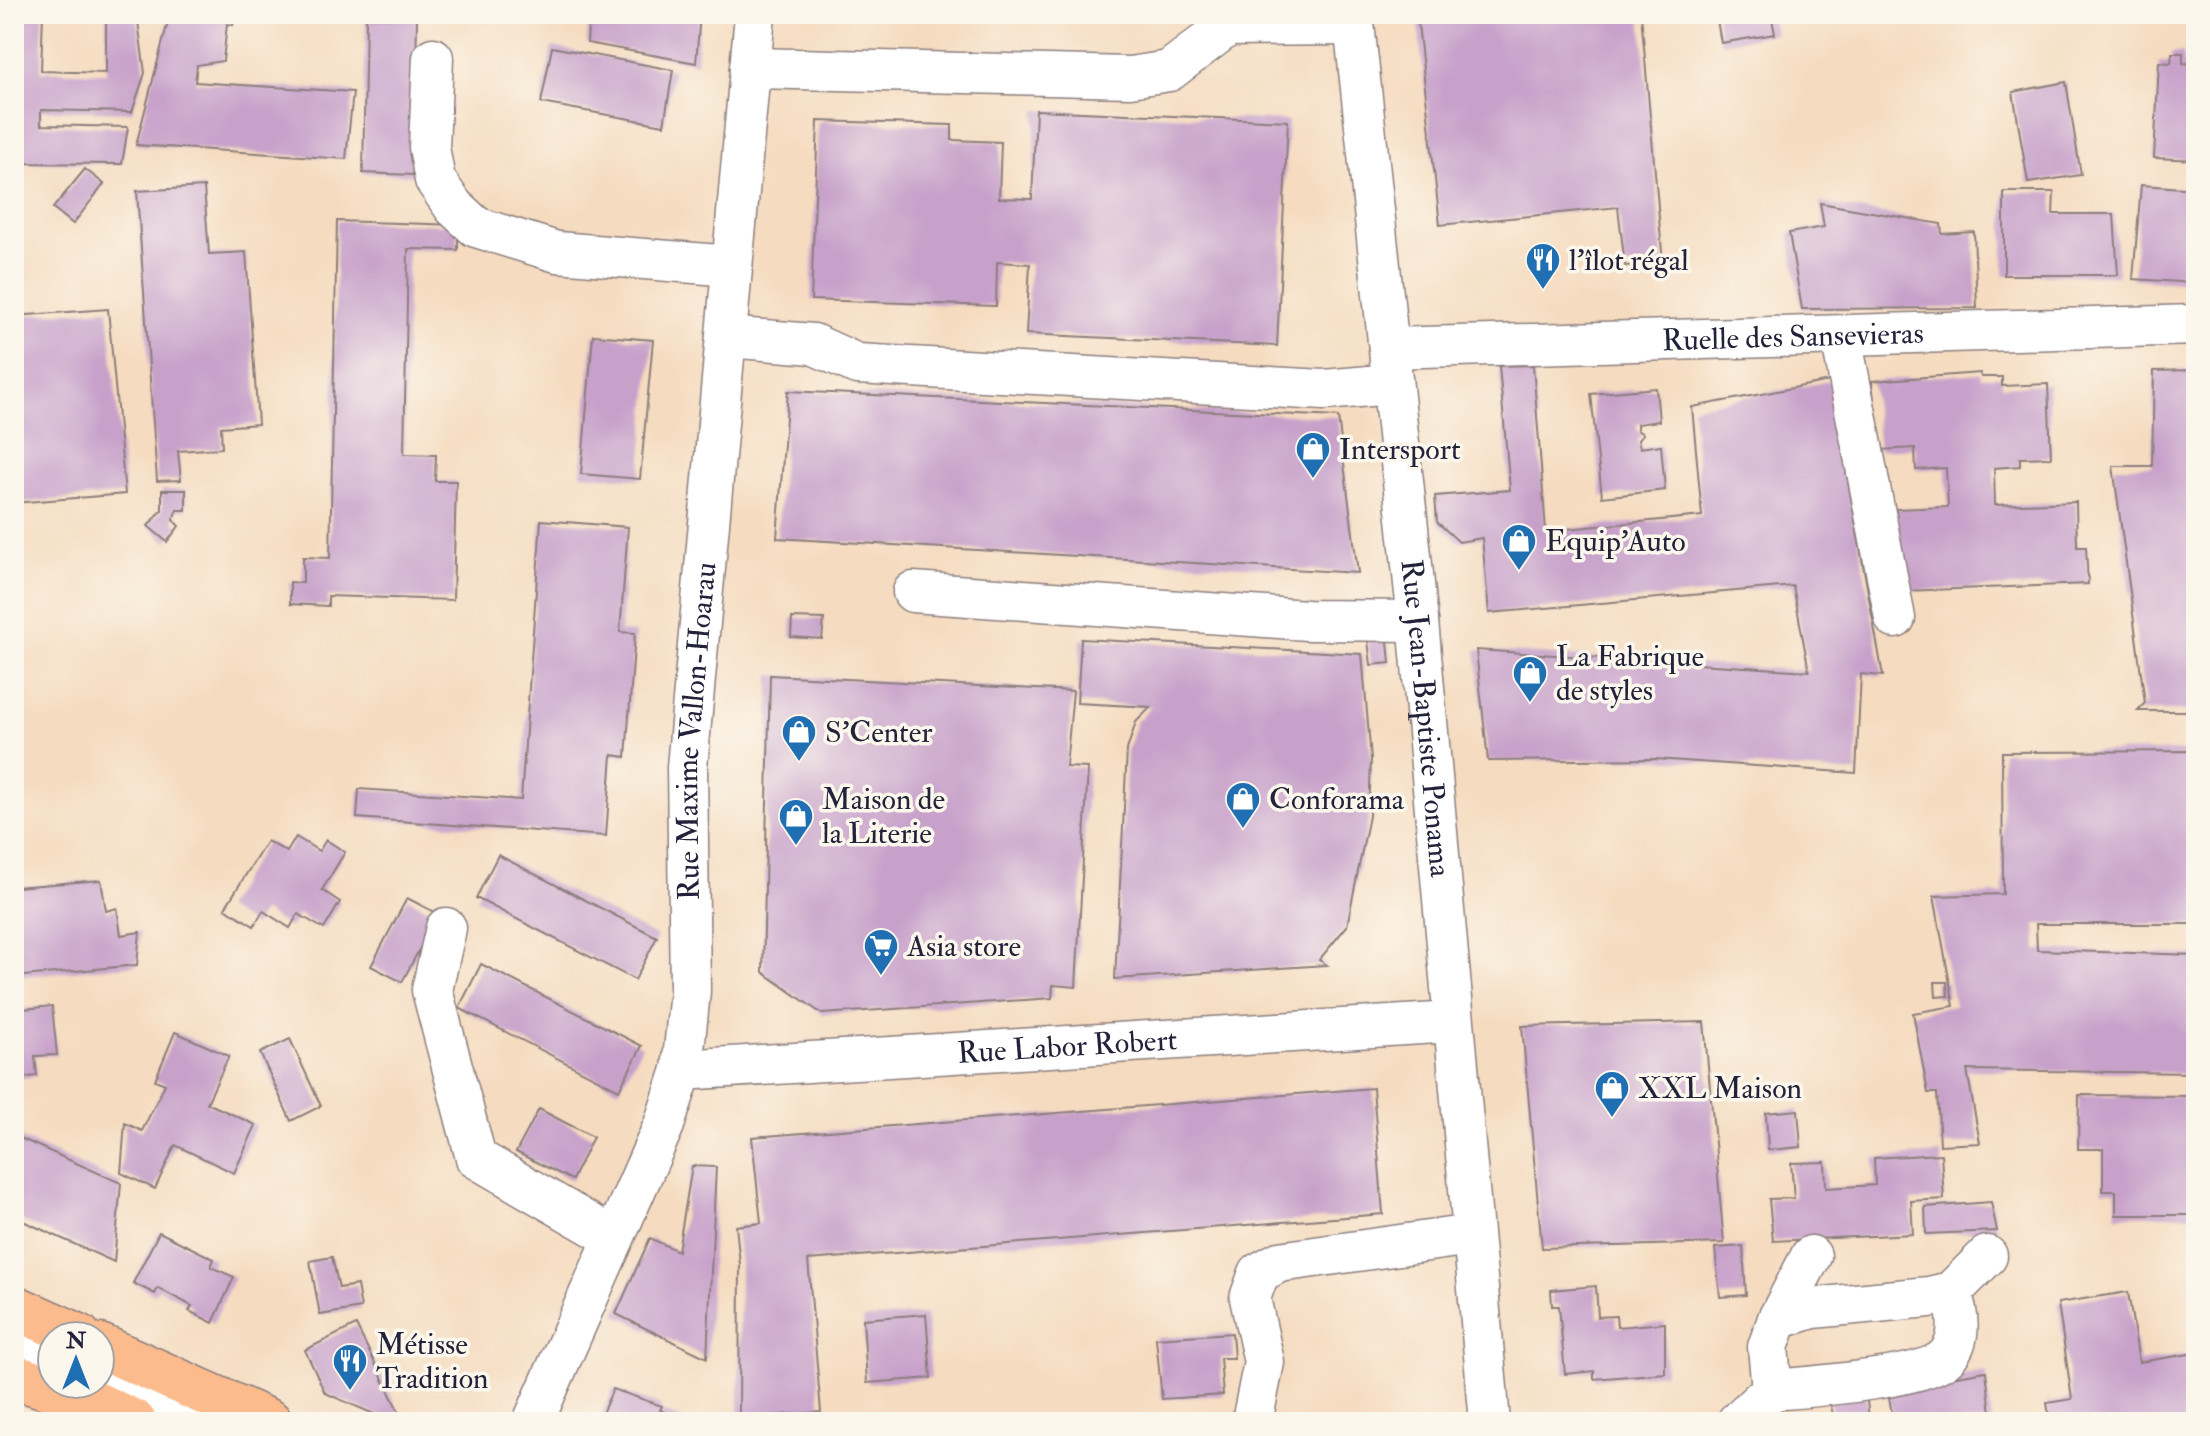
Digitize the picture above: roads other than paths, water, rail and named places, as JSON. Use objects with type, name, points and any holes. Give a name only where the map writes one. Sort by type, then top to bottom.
[{"type":"main road","points":[[14,1307],[43,1320]]},
{"type":"main road","points":[[116,1353],[270,1422]]},
{"type":"main road","points":[[14,1377],[85,1399],[134,1422]]},
{"type":"street","name":"Rue Maxime Vallon-Hoarau","points":[[533,1422],[664,1125],[682,1070],[690,991],[687,767],[755,14]]},
{"type":"street","points":[[750,68],[1130,77],[1169,71],[1228,26],[1353,20]]},
{"type":"street","name":"Rue Jean-Baptiste Ponama","points":[[1353,20],[1418,621],[1490,1422]]},
{"type":"street","points":[[433,58],[429,147],[435,180],[454,207],[476,227],[557,252],[732,266]]},
{"type":"street","name":"Ruelle des Sansevieras","points":[[726,337],[813,344],[857,364],[1324,390],[1390,366],[1841,336],[2196,325]]},
{"type":"street","points":[[1841,336],[1895,618]]},
{"type":"street","points":[[913,592],[1307,620],[1418,621]]},
{"type":"street","points":[[446,928],[432,990],[476,1158],[614,1238]]},
{"type":"street","name":"Rue Labor Robert","points":[[682,1070],[1453,1022]]},
{"type":"street","points":[[1252,1422],[1257,1414],[1264,1362],[1250,1298],[1259,1273],[1279,1262],[1471,1235]]},
{"type":"street","points":[[1772,1390],[1768,1347],[1778,1319],[1811,1256]]},
{"type":"street","points":[[1778,1319],[1813,1308],[1929,1297],[1951,1292],[1987,1256]]},
{"type":"street","points":[[1737,1422],[1772,1390],[1919,1370],[1939,1362],[1949,1354],[1959,1317],[1951,1292]]},
{"type":"street","points":[[14,1334],[36,1344]]},
{"type":"street","points":[[116,1380],[207,1422]]},
{"type":"place","name":"l'îlot régal","points":[[1543,291]]},
{"type":"place","name":"Intersport","points":[[1313,480]]},
{"type":"place","name":"Equip'Auto","points":[[1519,572]]},
{"type":"place","name":"La Fabrique de styles","points":[[1530,704]]},
{"type":"place","name":"S'Center","points":[[799,763]]},
{"type":"place","name":"Conforama","points":[[1243,830]]},
{"type":"place","name":"Maison de la Literie","points":[[796,847]]},
{"type":"place","name":"Asia store","points":[[881,977]]},
{"type":"place","name":"XXL Maison","points":[[1612,1119]]},
{"type":"place","name":"Métisse Tradition","points":[[350,1392]]}]
